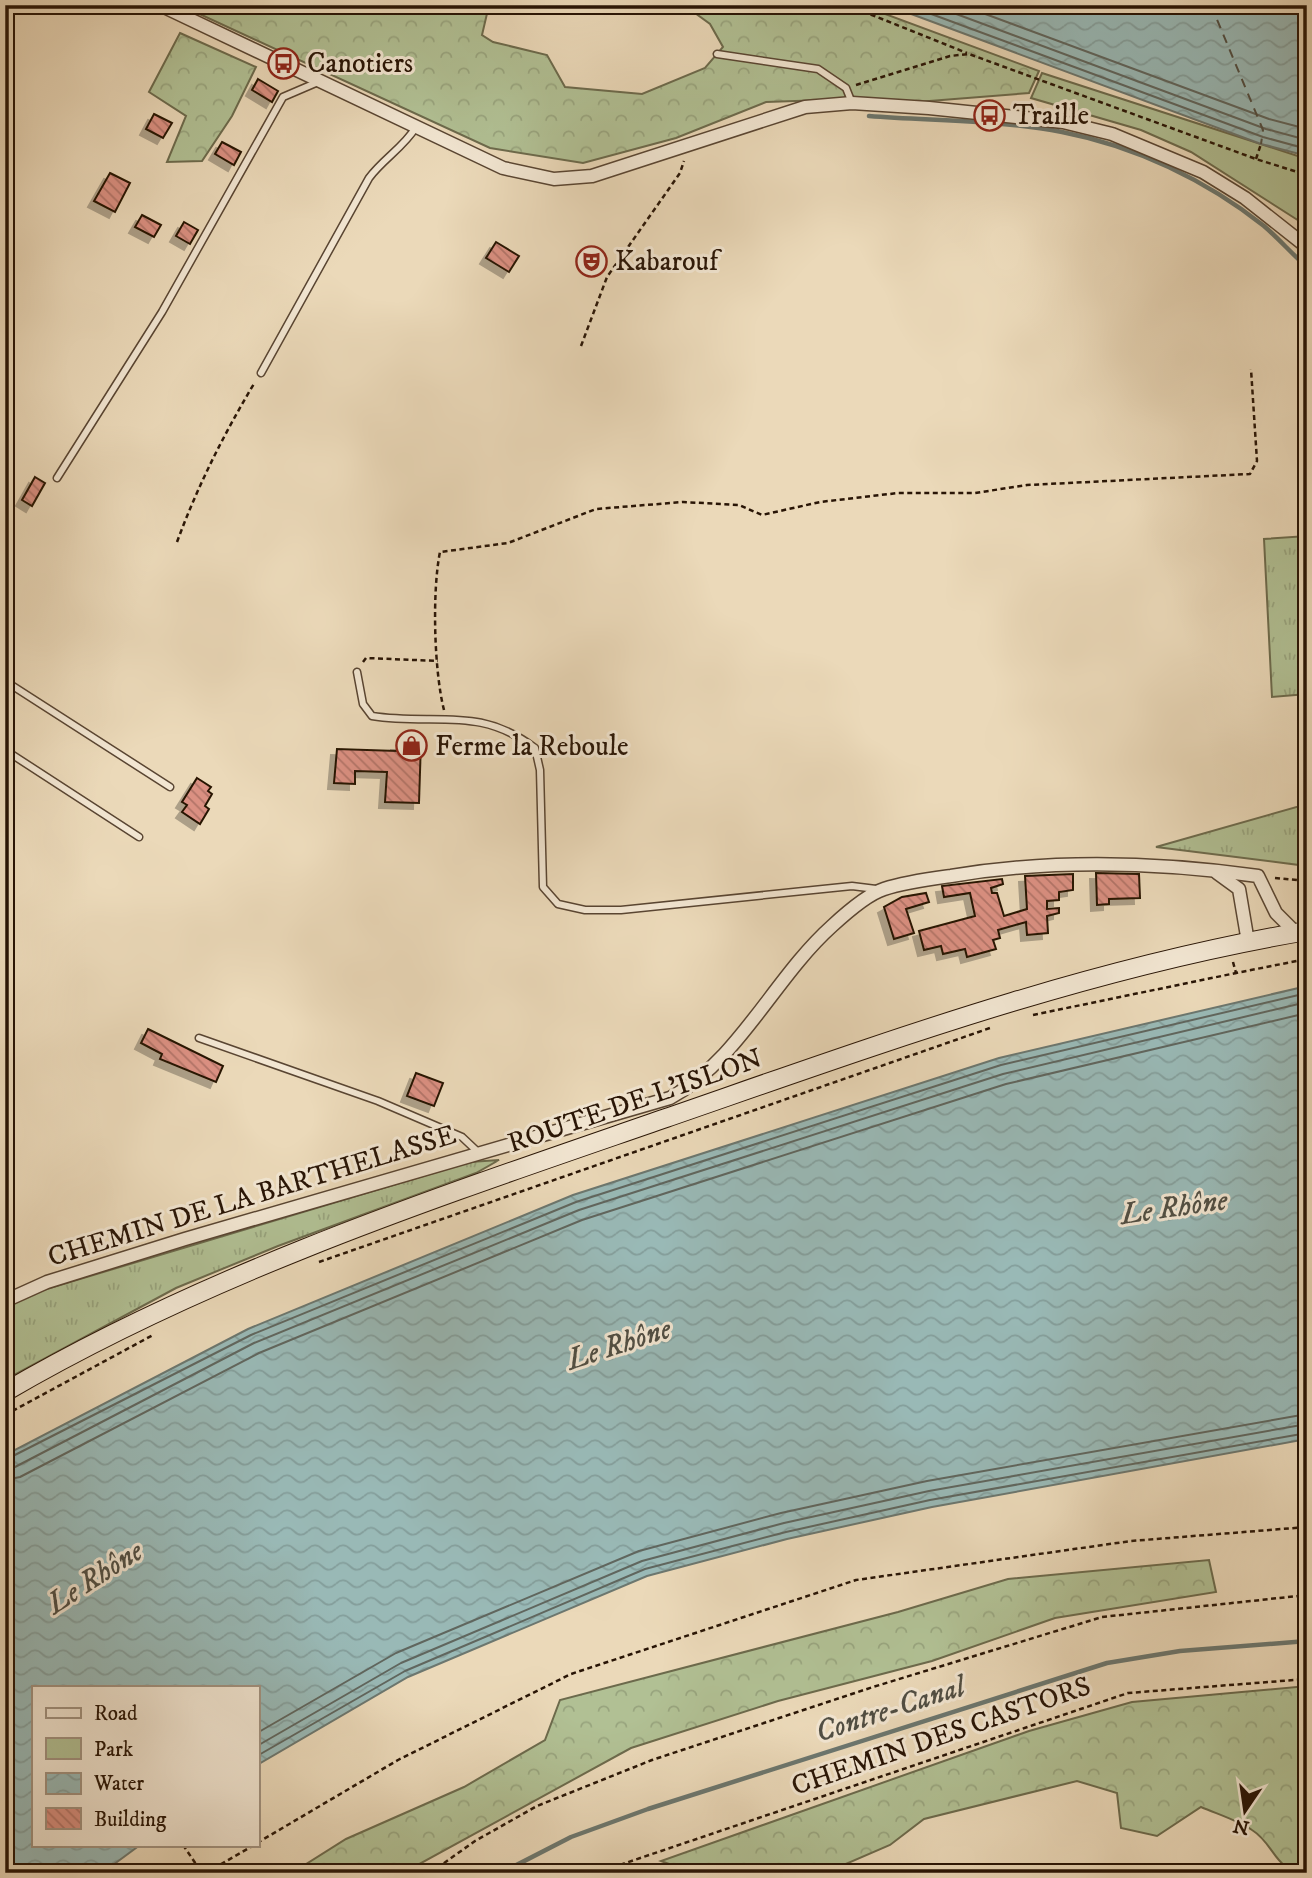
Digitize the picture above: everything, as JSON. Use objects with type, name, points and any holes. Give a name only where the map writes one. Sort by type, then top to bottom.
[{"type":"street","points":[[160,5],[183,10],[503,168],[554,179],[592,177],[777,114],[805,107],[852,103],[1063,122],[1112,134],[1203,172],[1245,198],[1304,245]]},
{"type":"street","name":"CHEMIN DE LA BARTHELASSE","points":[[5,1301],[47,1282],[185,1239],[670,1098],[690,1087],[723,1057],[774,991],[832,926],[881,890],[994,869],[1111,865],[1207,869],[1258,876]]},
{"type":"street","points":[[1207,869],[1230,880],[1239,889],[1239,943]]},
{"type":"street","points":[[1258,876],[1276,914],[1301,932]]},
{"type":"street","name":"ROUTE DE L'ISLON","points":[[5,1392],[189,1297],[265,1263],[406,1209],[958,1017],[1129,967],[1301,932]]},
{"type":"lane","points":[[717,54],[818,69],[846,88],[852,103]]},
{"type":"lane","points":[[57,478],[162,312],[284,97],[321,80]]},
{"type":"lane","points":[[261,373],[369,178],[384,158],[408,139],[417,125]]},
{"type":"lane","points":[[357,671],[363,704],[372,716],[482,721],[515,733],[535,748],[540,770],[542,887],[558,904],[585,910],[621,910],[852,886],[881,890]]},
{"type":"lane","points":[[5,681],[170,787]]},
{"type":"lane","points":[[5,750],[139,836]]},
{"type":"lane","points":[[199,1038],[378,1101],[462,1137],[479,1153]]},
{"type":"path","points":[[847,5],[969,54],[1256,159],[1307,175]]},
{"type":"path","points":[[846,88],[950,56],[969,54]]},
{"type":"path","points":[[1256,159],[1261,144]]},
{"type":"path","points":[[581,346],[607,277],[680,173],[688,145]]},
{"type":"path","points":[[446,719],[438,661],[436,571],[440,552],[508,543],[596,509],[683,502],[739,505],[762,515],[820,502],[898,493],[975,493],[1027,485],[1250,474],[1256,461],[1251,369]]},
{"type":"path","points":[[177,542],[195,491],[216,449],[261,373]]},
{"type":"path","points":[[357,671],[366,658],[438,661]]},
{"type":"path","points":[[1258,876],[1307,881]]},
{"type":"path","points":[[1236,973],[1239,943]]},
{"type":"path","points":[[1033,1014],[1307,959]]},
{"type":"path","points":[[308,1266],[994,1026]]},
{"type":"path","points":[[5,1415],[160,1331]]},
{"type":"path","points":[[259,1842],[398,1760],[571,1674],[856,1580],[1131,1541],[1307,1527]]},
{"type":"path","points":[[430,1873],[475,1841],[537,1806],[652,1760],[873,1687],[1102,1617],[1307,1595]]},
{"type":"path","name":"CHEMIN DES CASTORS","points":[[596,1873],[1128,1693],[1307,1679]]},
{"type":"path","points":[[184,1846],[204,1873],[252,1846]]},
{"type":"green space","points":[[180,5],[489,5],[482,35],[493,42],[547,55],[565,87],[642,94],[705,68],[723,47],[710,24],[684,5],[861,5],[1039,71],[1029,93],[904,103],[824,100],[766,102],[676,138],[583,163],[490,148]]},
{"type":"green space","points":[[180,33],[256,67],[232,116],[202,161],[167,162],[186,116],[149,92]]},
{"type":"green space","points":[[1042,73],[1307,159],[1307,226],[1191,152],[1141,130],[1031,98]]},
{"type":"green space","points":[[1307,536],[1307,694],[1272,697],[1264,539]]},
{"type":"green space","points":[[1307,804],[1307,866],[1156,847]]},
{"type":"green space","points":[[499,1160],[476,1173],[278,1246],[176,1288],[5,1380],[5,1307],[20,1297],[470,1162]]},
{"type":"green space","points":[[1209,1560],[1216,1592],[1055,1618],[932,1661],[778,1701],[631,1748],[403,1873],[292,1873],[346,1839],[464,1787],[545,1740],[560,1700],[898,1612],[1008,1579]]},
{"type":"green space","points":[[1307,1686],[1307,1873],[1288,1868],[1252,1830],[1201,1807],[1157,1836],[1121,1828],[1117,1793],[1077,1781],[924,1819],[890,1845],[825,1873],[693,1873],[661,1861],[1029,1731],[1132,1702]]},
{"type":"water","points":[[887,5],[1307,5],[1307,156],[1261,144]]},
{"type":"water","name":"Le Rhône","points":[[1307,986],[1307,1439],[932,1507],[787,1539],[647,1576],[408,1677],[259,1764],[259,1686],[32,1686],[32,1846],[139,1846],[102,1873],[5,1873],[5,1455],[248,1329],[573,1195],[999,1058]]},
{"type":"building","points":[[258,79],[278,91],[272,102],[252,90]]},
{"type":"building","points":[[154,114],[172,123],[163,138],[146,129]]},
{"type":"building","points":[[222,142],[241,152],[234,165],[215,154]]},
{"type":"building","points":[[110,173],[130,183],[115,212],[94,201]]},
{"type":"building","points":[[142,215],[161,225],[154,237],[135,227]]},
{"type":"building","points":[[184,222],[198,230],[190,244],[176,236]]},
{"type":"building","points":[[496,242],[519,256],[509,272],[486,258]]},
{"type":"building","points":[[35,477],[45,483],[32,506],[22,500]]},
{"type":"building","points":[[404,740],[421,741],[419,803],[385,802],[387,772],[355,771],[355,784],[334,783],[337,749],[397,751],[397,744],[404,744]]},
{"type":"building","points":[[197,778],[211,787],[208,791],[212,794],[205,806],[209,809],[200,824],[182,812],[187,805],[182,802]]},
{"type":"building","points":[[1096,873],[1139,874],[1140,898],[1109,899],[1109,904],[1097,905]]},
{"type":"building","points":[[1073,874],[1073,890],[1059,892],[1059,900],[1047,901],[1047,909],[1059,908],[1059,913],[1047,916],[1048,933],[1027,935],[1026,922],[998,930],[1000,938],[993,940],[996,949],[967,957],[965,949],[943,954],[941,946],[924,950],[919,931],[975,916],[970,893],[944,897],[942,886],[1002,879],[1003,884],[991,888],[992,893],[997,893],[1004,916],[1027,909],[1025,876]]},
{"type":"building","points":[[926,893],[929,902],[906,909],[914,933],[894,939],[884,907],[902,897]]},
{"type":"building","points":[[148,1029],[223,1066],[216,1082],[160,1059],[162,1054],[141,1043]]},
{"type":"building","points":[[416,1073],[443,1083],[434,1106],[407,1096]]},
{"type":"waterway","points":[[869,116],[1014,125],[1062,132],[1116,146],[1169,167],[1242,209],[1307,267]]},
{"type":"waterway","name":"Contre-Canal","points":[[501,1873],[571,1837],[648,1809],[1107,1663],[1180,1651],[1307,1641]]},
{"type":"ferry route","points":[[1211,5],[1263,130],[1261,144]]},
{"type":"place","name":"Canotiers","points":[[284,63]]},
{"type":"place","name":"Traille","points":[[990,115]]},
{"type":"place","name":"Kabarouf","points":[[592,261]]},
{"type":"place","name":"Ferme la Reboule","points":[[412,746]]}]
